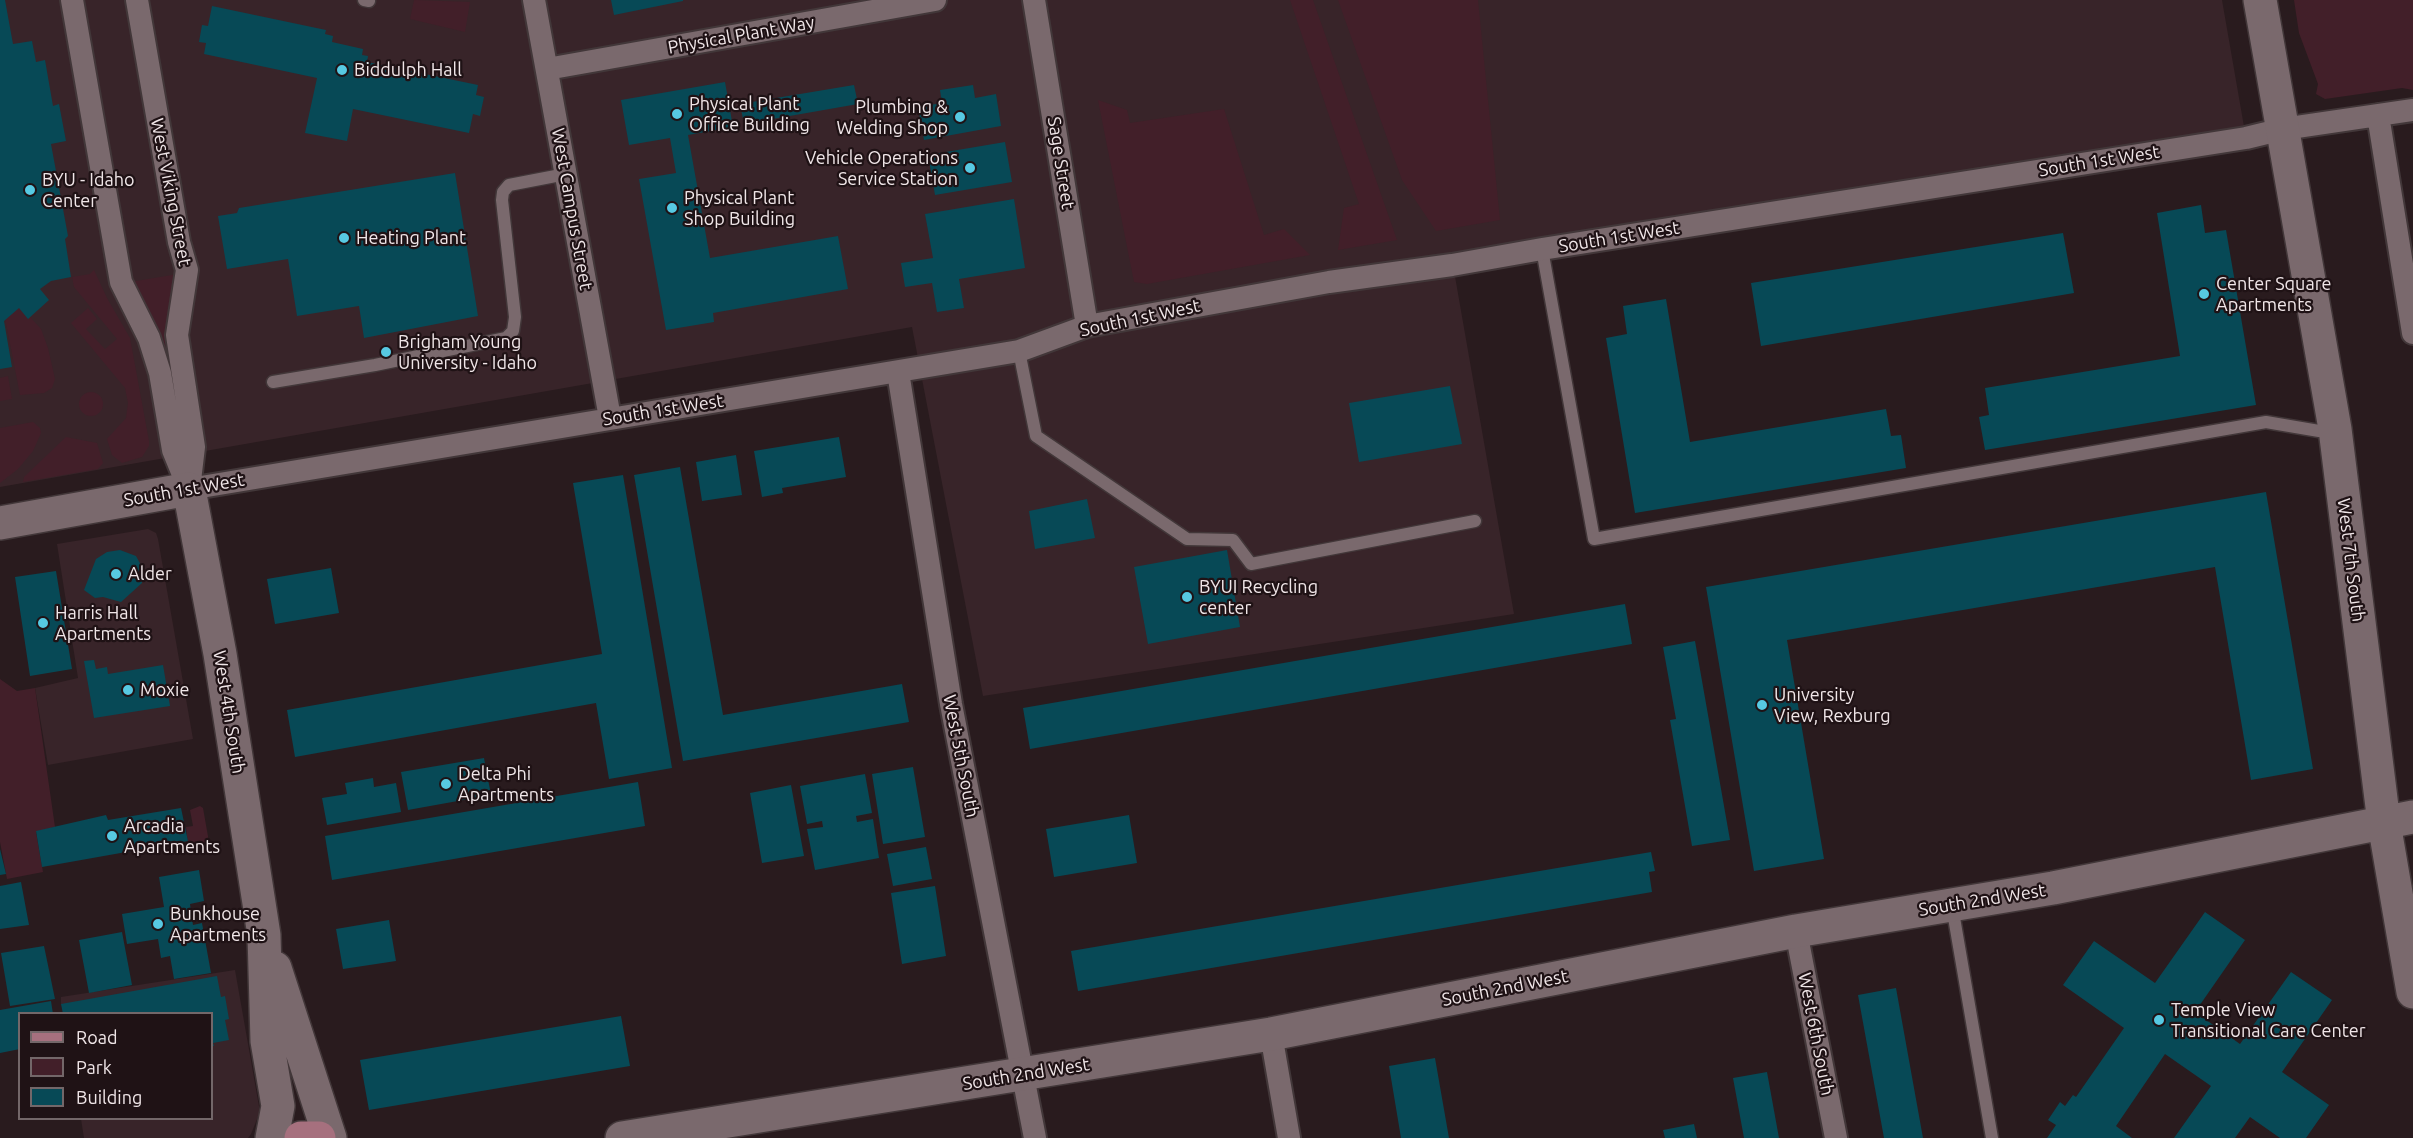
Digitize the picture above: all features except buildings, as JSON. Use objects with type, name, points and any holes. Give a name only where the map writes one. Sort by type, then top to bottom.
[{"type":"main road","name":"West 7th South","points":[[2260,0],[2335,429],[2399,820],[2413,992]]},
{"type":"main road","name":"South 1st West","points":[[0,523],[189,489]]},
{"type":"main road","name":"West 4th South","points":[[189,489],[220,654],[264,935],[267,1041],[278,1106],[272,1138]]},
{"type":"main road","name":"South 2nd West","points":[[622,1138],[1271,1034],[1796,931],[2053,888],[2399,820]]},
{"type":"main road","name":"West 4th South","points":[[264,935],[330,1138]]},
{"type":"main road","points":[[302,1138],[319,1138]]},
{"type":"street","points":[[72,0],[121,282],[149,338],[160,373],[173,450],[189,489]]},
{"type":"street","name":"West Viking Street","points":[[137,0],[179,242],[187,270],[177,335],[194,447],[189,489]]},
{"type":"street","name":"West Campus Street","points":[[534,0],[610,418]]},
{"type":"street","name":"Physical Plant Way","points":[[547,69],[932,0]]},
{"type":"street","name":"Sage Street","points":[[1034,0],[1088,326]]},
{"type":"street","name":"South 1st West","points":[[189,489],[1019,351],[1088,326],[1329,282],[1452,265],[2246,138],[2283,129],[2413,110]]},
{"type":"street","points":[[2378,114],[2413,333]]},
{"type":"street","name":"West 5th South","points":[[898,372],[951,704],[1035,1138]]},
{"type":"street","name":"West 6th South","points":[[1796,931],[1836,1138]]},
{"type":"street","points":[[1271,1034],[1289,1138]]},
{"type":"lane","points":[[273,382],[375,365],[506,338],[513,331],[515,317],[503,192],[509,185],[566,174]]},
{"type":"lane","points":[[1542,249],[1594,539],[2266,422],[2319,431],[2335,429]]},
{"type":"lane","points":[[1019,351],[1036,436],[1187,539],[1233,540],[1251,564],[1475,521]]},
{"type":"lane","points":[[1952,905],[1992,1138]]},
{"type":"shaded area","name":"Brigham Young University - Idaho","points":[[0,0],[2222,0],[2246,138],[1453,265],[1514,614],[983,696],[912,327],[0,487]]},
{"type":"shaded area","points":[[148,529],[156,533],[158,539],[193,739],[48,765],[35,688],[78,678],[57,544]]},
{"type":"shaded area","points":[[235,970],[260,1112],[251,1134],[248,1138],[84,1138],[81,1120],[213,1120],[213,1012],[61,1004],[61,997]]},
{"type":"green space","points":[[414,0],[470,2],[465,32],[410,19]]},
{"type":"green space","points":[[1290,0],[1313,0],[1397,240],[1338,250],[1344,208],[1359,204]]},
{"type":"green space","points":[[1338,0],[1478,0],[1500,220],[1436,231],[1402,180]]},
{"type":"green space","points":[[2294,0],[2413,0],[2413,90],[2402,88],[2325,99],[2316,94],[2318,84],[2299,33]]},
{"type":"green space","points":[[1098,100],[1127,110],[1130,123],[1224,109],[1264,235],[1284,229],[1310,255],[1147,284],[1134,282]]},
{"type":"green space","points":[[94,270],[130,338],[149,441],[149,446],[142,457],[122,463],[112,455],[107,439],[126,418],[128,403],[125,388],[71,323],[88,308],[97,319],[86,329],[105,349],[117,339],[74,287],[72,277],[90,274]]},
{"type":"green space","points":[[178,274],[169,347],[163,348],[130,282]]},
{"type":"green space","points":[[20,306],[41,329],[48,348],[55,379],[52,388],[44,393],[20,395],[5,318]]},
{"type":"green space","points":[[8,376],[12,399],[0,401],[0,378]]},
{"type":"green space","points":[[91,392],[100,395],[103,404],[100,413],[91,416],[82,413],[79,404],[82,395]]},
{"type":"green space","points":[[33,422],[40,428],[41,433],[33,451],[18,469],[0,483],[0,428]]},
{"type":"green space","points":[[66,437],[97,443],[103,463],[98,469],[23,482],[24,477]]},
{"type":"green space","points":[[0,679],[17,691],[35,688],[55,827],[36,832],[43,872],[7,879],[0,842]]},
{"type":"green space","points":[[200,806],[203,808],[209,842],[188,845],[186,827],[193,826],[190,810]]},
{"type":"place","name":"Biddulph Hall","points":[[342,70]]},
{"type":"place","name":"Physical Plant Office Building","points":[[677,114]]},
{"type":"place","name":"Plumbing & Welding Shop","points":[[960,117]]},
{"type":"place","name":"Vehicle Operations Service Station","points":[[970,168]]},
{"type":"place","name":"BYU - Idaho Center","points":[[30,190]]},
{"type":"place","name":"Physical Plant Shop Building","points":[[672,208]]},
{"type":"place","name":"Heating Plant","points":[[344,238]]},
{"type":"place","name":"Center Square Apartments","points":[[2204,294]]},
{"type":"place","name":"Brigham Young University - Idaho","points":[[386,352]]},
{"type":"place","name":"Alder","points":[[116,574]]},
{"type":"place","name":"BYUI Recycling center","points":[[1187,597]]},
{"type":"place","name":"Harris Hall Apartments","points":[[43,623]]},
{"type":"place","name":"Moxie","points":[[128,690]]},
{"type":"place","name":"University View, Rexburg","points":[[1762,705]]},
{"type":"place","name":"Delta Phi Apartments","points":[[446,784]]},
{"type":"place","name":"Arcadia Apartments","points":[[112,836]]},
{"type":"place","name":"Bunkhouse Apartments","points":[[158,924]]},
{"type":"place","name":"Temple View Transitional Care Center","points":[[2159,1020]]}]
